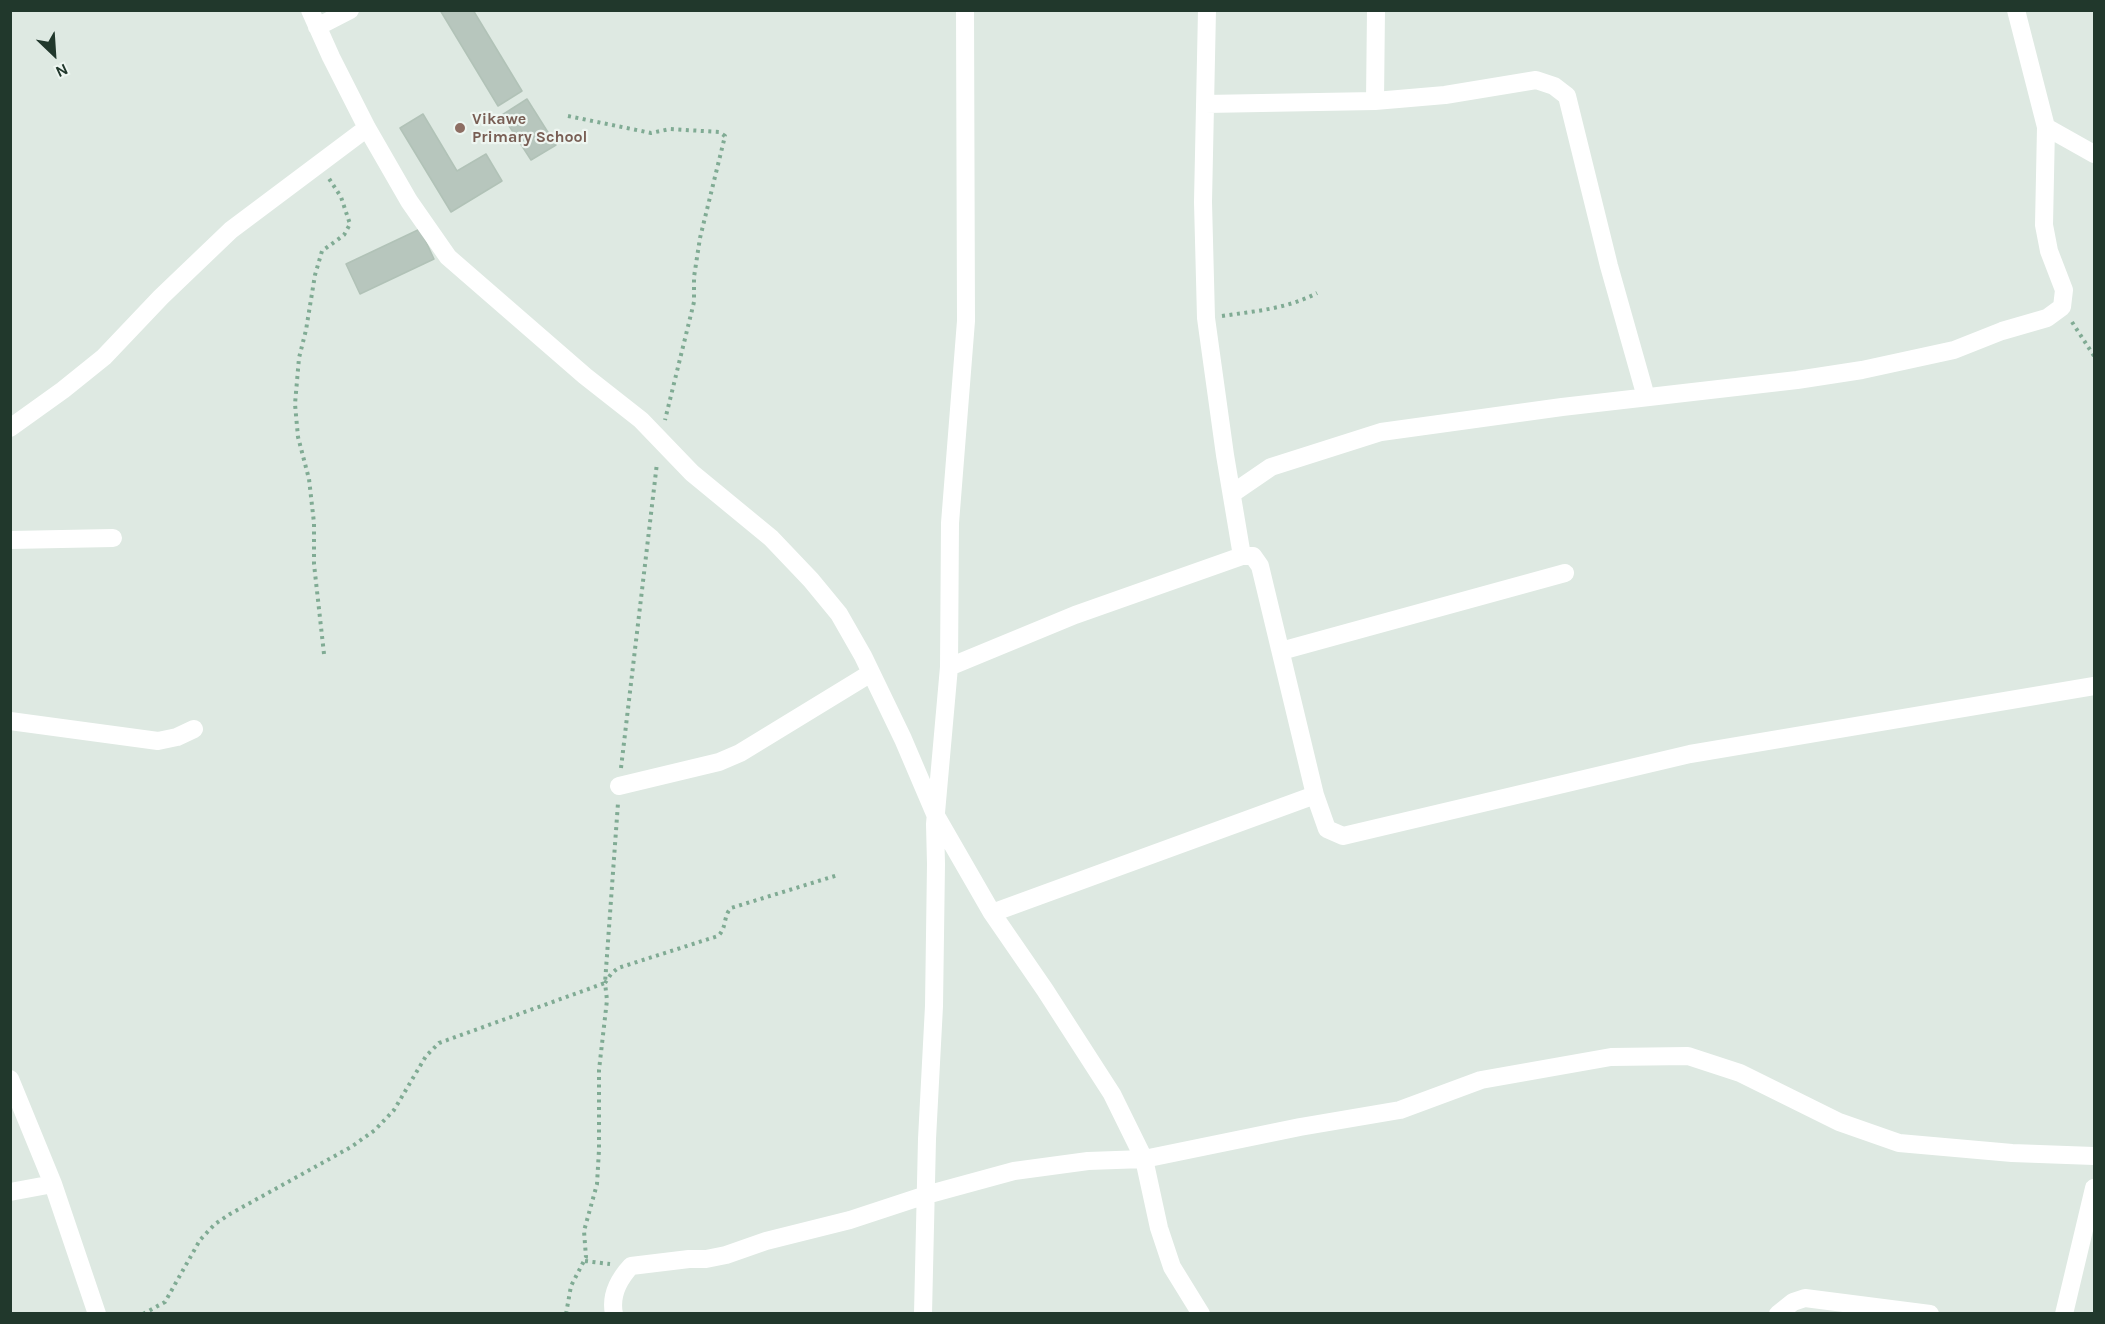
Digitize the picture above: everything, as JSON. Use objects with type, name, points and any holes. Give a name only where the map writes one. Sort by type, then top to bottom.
[{"type":"street","points":[[350,10],[314,19],[368,128],[409,201],[448,257],[585,376],[641,420],[692,473],[771,538],[811,580],[839,614],[903,739],[935,814],[992,913],[1112,1094],[1144,1159],[1159,1228],[1172,1267],[1201,1314]]},
{"type":"street","points":[[923,1314],[934,1006],[935,814],[949,667],[950,523],[966,321],[965,10]]},
{"type":"street","points":[[1207,10],[1203,202],[1206,318],[1242,556]]},
{"type":"street","points":[[1375,101],[1376,10]]},
{"type":"street","points":[[1233,493],[1271,467],[1381,432],[1562,406],[1797,380],[1862,370],[1954,350],[2002,330],[2047,318],[2062,307],[2064,290],[2049,251],[2044,225],[2046,127],[2016,10]]},
{"type":"street","points":[[1205,104],[1375,101],[1445,95],[1536,81],[1554,86],[1567,96],[1609,266],[1646,397]]},
{"type":"street","points":[[2046,127],[2094,154]]},
{"type":"street","points":[[10,428],[104,357],[161,297],[231,230],[368,128]]},
{"type":"street","points":[[10,540],[113,538]]},
{"type":"street","points":[[949,667],[1075,615],[1242,556],[1253,556],[1260,566],[1315,795],[1327,829],[1343,836],[1690,754],[2094,686]]},
{"type":"street","points":[[1281,651],[1565,573]]},
{"type":"street","points":[[619,786],[718,762],[740,753],[871,673]]},
{"type":"street","points":[[10,721],[158,741],[177,737],[194,729]]},
{"type":"street","points":[[992,913],[1315,795]]},
{"type":"street","points":[[614,1314],[612,1308],[615,1288],[631,1266],[726,1255],[766,1241],[850,1220],[1014,1170],[1088,1161],[1144,1159],[1300,1127],[1400,1110],[1481,1080],[1611,1057],[1688,1056],[1740,1073],[1839,1122],[1899,1143],[2013,1153],[2094,1156]]},
{"type":"street","points":[[10,1079],[53,1184],[97,1314]]},
{"type":"street","points":[[10,1192],[53,1184]]},
{"type":"street","points":[[2064,1314],[2091,1222],[2094,1188]]},
{"type":"street","points":[[1778,1314],[1793,1302],[1805,1298],[1930,1314]]},
{"type":"path","points":[[566,1314],[567,1298],[571,1286],[586,1257],[584,1231],[597,1184],[599,1070],[607,1000],[605,983],[619,786],[660,440],[694,302],[694,277],[700,238],[725,136],[719,132],[670,129],[651,133],[568,116]]},
{"type":"path","points":[[321,164],[341,197],[350,224],[344,235],[322,250],[299,358],[295,404],[298,436],[309,479],[314,523],[314,564],[324,654]]},
{"type":"path","points":[[1206,318],[1299,303],[1317,293]]},
{"type":"path","points":[[2062,307],[2094,356]]},
{"type":"path","points":[[142,1314],[165,1302],[192,1252],[215,1224],[351,1147],[375,1130],[394,1110],[426,1056],[439,1043],[605,983],[618,968],[718,936],[722,932],[727,912],[731,908],[838,875]]},
{"type":"building","points":[[440,10],[473,10],[522,91],[498,106]]},
{"type":"building","points":[[527,99],[556,145],[531,160],[502,115]]},
{"type":"building","points":[[423,114],[457,171],[486,154],[502,181],[451,212],[400,128]]},
{"type":"building","points":[[420,229],[434,259],[360,294],[346,264]]},
{"type":"place","name":"Vikawe Primary School","points":[[460,128]]}]
